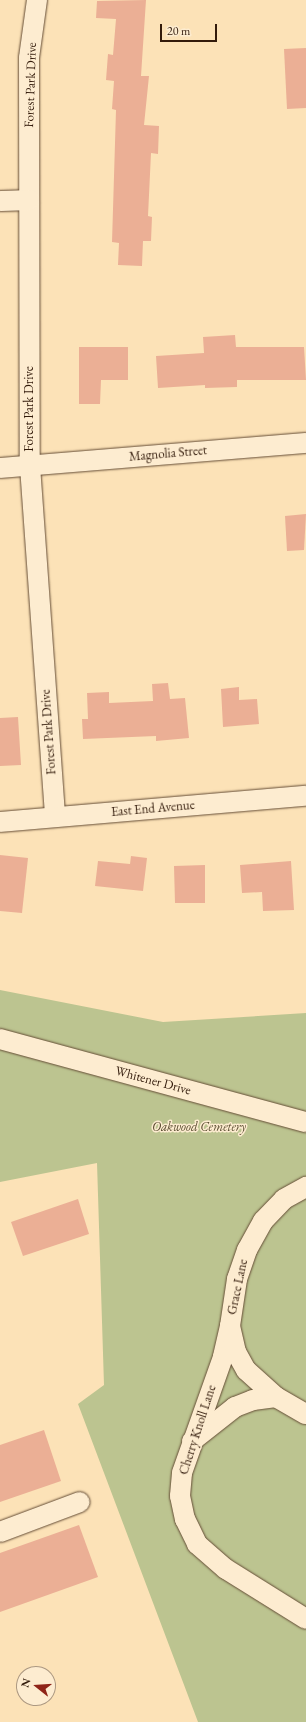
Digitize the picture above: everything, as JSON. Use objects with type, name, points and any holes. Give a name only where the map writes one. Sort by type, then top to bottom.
[{"type":"street","name":"Forest Park Drive","points":[[37,0],[29,58],[30,466],[55,817]]},
{"type":"street","points":[[0,201],[29,200]]},
{"type":"street","name":"Magnolia Street","points":[[0,468],[306,443]]},
{"type":"street","name":"East End Avenue","points":[[0,822],[306,796]]},
{"type":"street","name":"Whitener Drive","points":[[0,1039],[306,1122]]},
{"type":"street","name":"Grace Lane","points":[[306,1187],[284,1199],[263,1221],[247,1250],[237,1279],[230,1326],[236,1352],[246,1370],[276,1397],[306,1414]]},
{"type":"street","name":"Cherry Knoll Lane","points":[[230,1326],[223,1357],[192,1441],[182,1473],[180,1496],[185,1519],[198,1544],[226,1569],[306,1619]]},
{"type":"street","points":[[192,1441],[235,1407],[253,1400],[276,1397]]},
{"type":"street","points":[[0,1532],[80,1502]]},
{"type":"green space","name":"Oakwood Cemetery","points":[[0,990],[163,1022],[306,1013],[306,1722],[198,1722],[78,1404],[104,1385],[97,1163],[0,1182]]},
{"type":"building","points":[[146,0],[141,76],[149,76],[144,125],[159,126],[158,154],[151,153],[148,216],[152,217],[151,241],[143,241],[142,266],[118,265],[119,243],[112,242],[116,110],[112,109],[114,81],[106,80],[108,54],[113,55],[116,19],[96,18],[97,1]]},
{"type":"building","points":[[306,48],[306,108],[287,109],[284,49]]},
{"type":"building","points":[[235,335],[236,347],[304,347],[306,380],[237,380],[237,387],[205,388],[205,385],[158,388],[156,356],[204,353],[203,337]]},
{"type":"building","points":[[79,347],[128,347],[128,380],[101,380],[100,404],[79,404]]},
{"type":"building","points":[[306,514],[304,550],[287,551],[285,516]]},
{"type":"building","points":[[168,683],[170,699],[185,698],[189,738],[156,741],[156,736],[83,739],[82,719],[88,719],[87,693],[109,692],[109,703],[153,701],[152,684]]},
{"type":"building","points":[[239,687],[239,700],[257,699],[259,724],[223,727],[221,689]]},
{"type":"building","points":[[18,717],[21,765],[0,766],[0,718]]},
{"type":"building","points":[[0,855],[28,858],[22,913],[0,911]]},
{"type":"building","points":[[131,856],[147,858],[143,891],[95,886],[98,861],[130,864]]},
{"type":"building","points":[[291,861],[294,910],[263,911],[262,892],[242,893],[240,865]]},
{"type":"building","points":[[205,865],[205,903],[175,903],[174,866]]},
{"type":"building","points":[[78,1199],[89,1234],[23,1256],[11,1222]]},
{"type":"building","points":[[44,1430],[61,1481],[0,1502],[0,1445]]},
{"type":"building","points":[[79,1525],[98,1577],[0,1612],[0,1553]]}]
